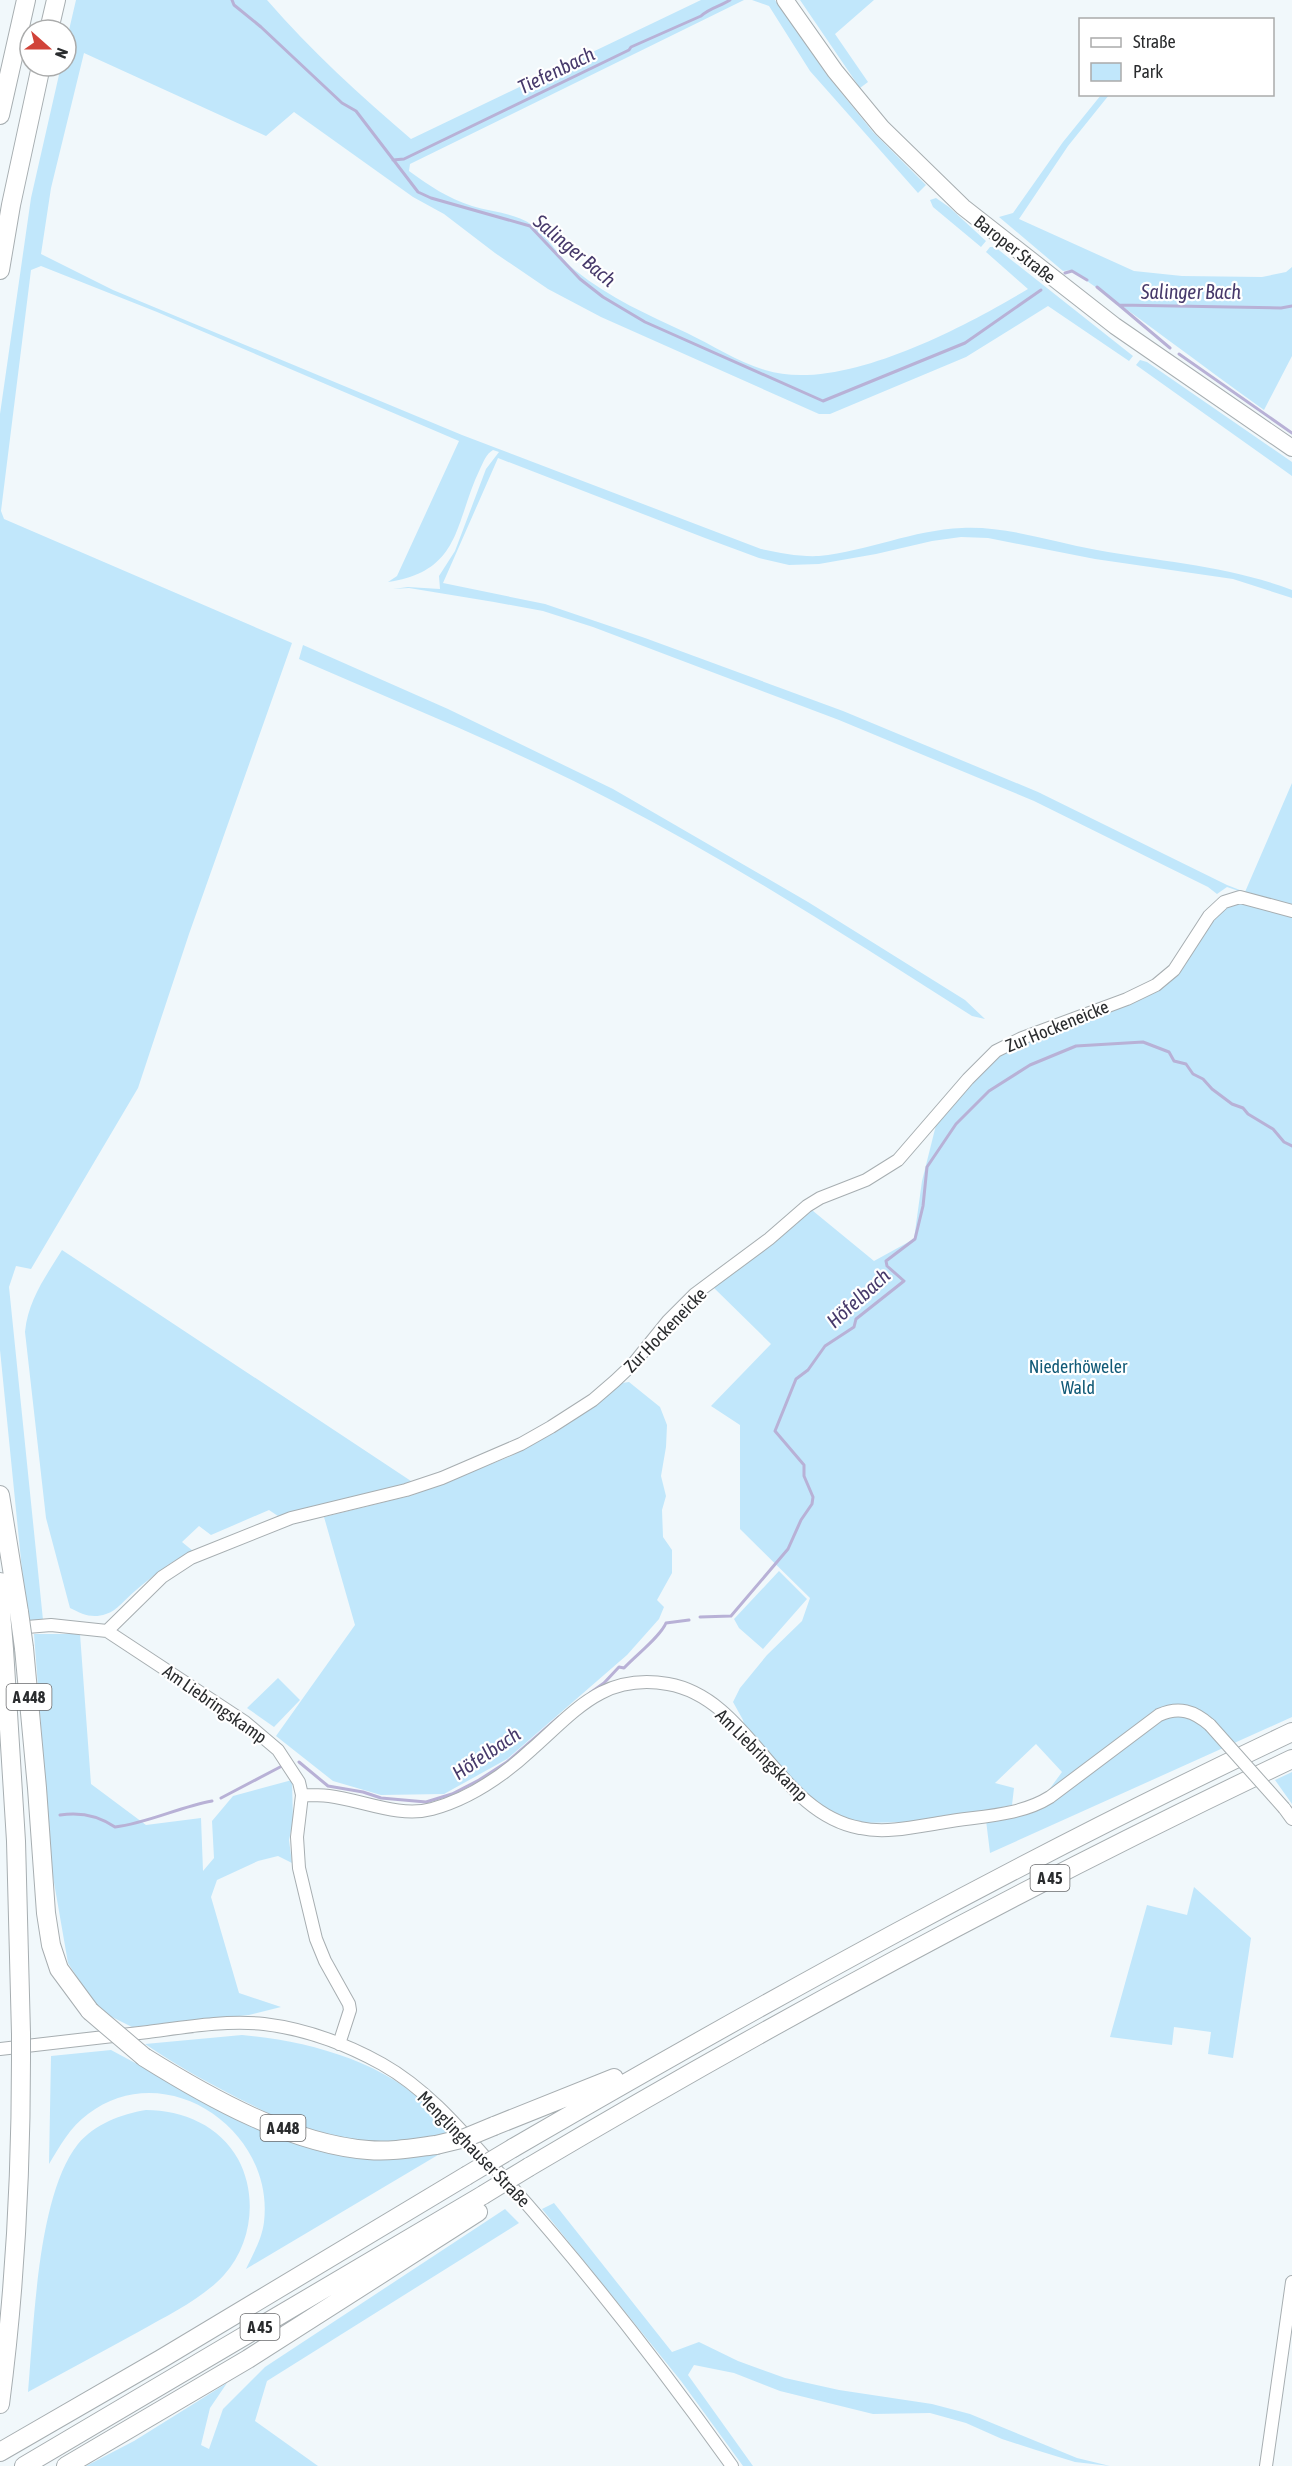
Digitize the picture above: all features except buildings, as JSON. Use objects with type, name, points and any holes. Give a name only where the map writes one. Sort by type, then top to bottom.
[{"type":"highway","points":[[0,115],[26,0]]},
{"type":"highway","points":[[52,18],[56,0]]},
{"type":"highway","points":[[0,270],[17,174],[38,78]]},
{"type":"highway","name":"A 448","points":[[0,1495],[7,1618],[4,1649],[16,1841],[21,2034],[20,2143],[15,2235],[0,2404]]},
{"type":"highway","name":"A 448","points":[[0,1582],[7,1618],[24,1648],[46,1913],[59,1969],[90,2012],[144,2057],[181,2080],[258,2119],[315,2139],[367,2150],[396,2151],[465,2138],[593,2087],[700,2039]]},
{"type":"highway","name":"A 45","points":[[0,2452],[700,2039],[990,1881],[1184,1783],[1292,1732]]},
{"type":"highway","name":"A 45","points":[[30,2463],[487,2199],[535,2165],[724,2054],[937,1936],[1184,1810],[1292,1759]]},
{"type":"highway","points":[[66,2466],[288,2334],[487,2199]]},
{"type":"main road","name":"Baroper Straße","points":[[785,0],[835,71],[882,128],[963,207],[1114,326],[1292,448]]},
{"type":"street","name":"Zur Hockeneicke","points":[[107,1631],[162,1577],[191,1558],[291,1518],[442,1479],[521,1444],[551,1427],[593,1400],[621,1375],[694,1294],[761,1245],[807,1206],[820,1197],[866,1180],[898,1160],[968,1078],[996,1051],[1022,1038],[1127,999],[1156,985],[1174,970],[1209,916],[1224,902],[1240,897],[1292,911]]},
{"type":"street","points":[[7,1618],[107,1631]]},
{"type":"street","name":"Am Liebringskamp","points":[[107,1631],[263,1736],[291,1767],[299,1782],[302,1795],[297,1837],[299,1868],[316,1939],[350,2010],[339,2044]]},
{"type":"street","name":"Am Liebringskamp","points":[[302,1795],[328,1796],[412,1811],[430,1809],[454,1801],[501,1774],[587,1699],[605,1689],[624,1684],[669,1684],[700,1696],[725,1714],[795,1791],[814,1807],[841,1823],[867,1829],[928,1824],[1034,1806],[1050,1797],[1159,1715],[1173,1711],[1188,1711],[1198,1715],[1210,1725],[1292,1819]]},
{"type":"street","name":"Menglinghauser Straße","points":[[0,2049],[209,2024],[263,2024],[309,2033],[339,2044],[383,2065],[422,2092],[450,2118],[534,2211],[602,2293],[732,2466]]},
{"type":"street","points":[[1266,2466],[1292,2282]]},
{"type":"green space","points":[[76,0],[267,0],[336,72],[411,139],[701,0],[744,0],[410,164],[409,171],[455,199],[526,221],[544,235],[570,266],[602,290],[735,358],[765,370],[795,375],[829,373],[864,365],[936,338],[1028,289],[986,252],[990,247],[995,247],[1133,356],[1129,361],[1048,306],[966,357],[830,414],[819,414],[601,317],[548,289],[495,253],[444,214],[413,197],[294,112],[266,136],[84,53],[78,78],[78,18],[72,18]]},
{"type":"green space","points":[[752,0],[775,0],[827,75],[873,132],[926,185],[918,193],[810,71],[769,6]]},
{"type":"green space","points":[[800,0],[874,0],[835,34],[868,82],[860,88]]},
{"type":"green space","points":[[58,78],[78,78],[51,188],[41,254],[113,290],[462,435],[761,549],[819,556],[944,530],[996,529],[1097,550],[1220,570],[1292,590],[1292,598],[1233,579],[1095,559],[988,538],[961,537],[819,564],[789,565],[759,558],[498,458],[443,583],[545,604],[843,711],[1038,792],[1245,892],[1292,783],[1292,909],[1227,887],[1217,894],[1208,887],[1034,801],[839,720],[593,627],[543,611],[409,588],[393,589],[408,587],[440,589],[439,576],[455,551],[486,469],[499,452],[493,450],[485,458],[459,526],[443,556],[430,567],[412,576],[388,582],[397,576],[459,441],[157,312],[41,266],[31,270],[1,511],[4,519],[292,643],[189,934],[138,1088],[31,1269],[16,1266],[9,1287],[43,1620],[27,1620],[0,1350],[0,414],[31,198]]},
{"type":"green space","points":[[1100,96],[1108,96],[1068,146],[1019,219],[1134,271],[1182,276],[1262,277],[1286,272],[1292,267],[1292,356],[1264,410],[1071,270],[1063,271],[999,217],[1013,213],[1063,142]]},
{"type":"green space","points":[[936,198],[986,241],[981,247],[933,207],[930,200]]},
{"type":"green space","points":[[1140,360],[1147,362],[1292,462],[1292,476],[1136,365]]},
{"type":"green space","points":[[303,645],[448,709],[613,789],[808,902],[965,1000],[985,1019],[972,1016],[750,877],[613,801],[497,745],[299,659]]},
{"type":"green space","name":"Niederhöweler Wald","points":[[1243,902],[1292,915],[1292,1717],[990,1853],[986,1820],[1035,1809],[1062,1772],[1036,1744],[995,1783],[1014,1788],[1012,1805],[977,1813],[910,1822],[858,1823],[831,1811],[803,1792],[745,1729],[743,1720],[733,1702],[740,1688],[767,1655],[802,1621],[810,1598],[740,1529],[740,1425],[711,1406],[771,1344],[712,1286],[807,1206],[874,1261],[914,1239],[922,1181],[939,1113],[988,1057],[1166,977],[1170,982],[1216,916],[1229,906]]},
{"type":"green space","points":[[62,1250],[414,1483],[278,1516],[269,1510],[211,1535],[199,1526],[182,1542],[193,1551],[156,1574],[114,1610],[92,1616],[70,1608],[46,1518],[25,1332],[34,1299]]},
{"type":"green space","points":[[629,1382],[660,1407],[667,1425],[661,1476],[666,1496],[662,1510],[663,1537],[672,1550],[672,1573],[657,1600],[664,1607],[659,1619],[627,1655],[507,1759],[444,1794],[381,1795],[333,1781],[276,1736],[355,1625],[324,1517],[413,1495],[511,1456],[559,1430],[622,1383]]},
{"type":"green space","points":[[779,1571],[807,1599],[763,1649],[739,1628],[734,1619]]},
{"type":"green space","points":[[34,1634],[80,1634],[91,1784],[146,1825],[201,1818],[203,1871],[214,1858],[212,1821],[233,1796],[292,1780],[293,1822],[289,1840],[292,1863],[278,1856],[258,1861],[217,1880],[211,1897],[239,1993],[281,2007],[249,2015],[132,2027],[98,2010],[68,1963],[52,1871]]},
{"type":"green space","points":[[278,1678],[300,1700],[274,1727],[247,1708]]},
{"type":"green space","points":[[1292,1772],[1292,1804],[1275,1780]]},
{"type":"green space","points":[[1194,1887],[1251,1938],[1233,2058],[1208,2054],[1211,2032],[1174,2027],[1172,2045],[1110,2037],[1147,1905],[1187,1915]]},
{"type":"green space","points":[[242,2035],[319,2048],[368,2066],[413,2093],[434,2112],[448,2133],[419,2139],[374,2142],[344,2139],[319,2133],[280,2119],[224,2091],[145,2044]]},
{"type":"green space","points":[[111,2050],[165,2079],[300,2144],[448,2149],[246,2269],[263,2228],[263,2188],[252,2158],[233,2131],[209,2111],[180,2098],[150,2093],[118,2098],[82,2119],[66,2137],[49,2164],[51,2056]]},
{"type":"green space","points":[[146,2110],[173,2113],[199,2122],[221,2137],[230,2147],[244,2173],[250,2204],[246,2234],[241,2249],[224,2275],[195,2299],[28,2392],[40,2263],[54,2195],[64,2167],[78,2144],[92,2131],[118,2117]]},
{"type":"green space","points":[[554,2203],[672,2352],[699,2342],[738,2361],[785,2378],[839,2390],[932,2404],[970,2414],[1077,2458],[1110,2466],[1075,2462],[1002,2439],[966,2423],[930,2413],[873,2414],[780,2391],[734,2373],[694,2365],[688,2375],[753,2466],[743,2466],[681,2381],[542,2209]]},
{"type":"green space","points":[[505,2209],[519,2223],[267,2381],[255,2421],[318,2466],[86,2466],[134,2441],[227,2383],[210,2408],[201,2445],[209,2449],[223,2409],[265,2367]]},
{"type":"waterway","name":"Salinger Bach","points":[[232,0],[234,5],[261,27],[342,103],[356,111],[418,192],[431,198],[530,226],[580,279],[603,297],[645,322],[823,401],[965,343],[1041,290]]},
{"type":"waterway","name":"Tiefenbach","points":[[393,160],[404,159],[730,0]]},
{"type":"waterway","name":"Salinger Bach","points":[[1065,273],[1072,271],[1087,280]]},
{"type":"waterway","name":"Salinger Bach","points":[[1097,287],[1119,305],[1281,308],[1292,306]]},
{"type":"waterway","points":[[1119,305],[1170,348]]},
{"type":"waterway","points":[[1179,354],[1292,433]]},
{"type":"waterway","name":"Höfelbach","points":[[700,1617],[731,1616],[788,1549],[801,1520],[812,1504],[813,1497],[804,1476],[804,1465],[775,1431],[796,1379],[808,1370],[825,1346],[854,1327],[856,1319],[904,1281],[887,1266],[886,1261],[915,1239],[923,1206],[927,1167],[956,1124],[989,1091],[1030,1065],[1076,1046],[1143,1042],[1169,1052],[1174,1061],[1186,1064],[1193,1074],[1203,1079],[1212,1089],[1273,1129],[1284,1142],[1292,1146]]},
{"type":"waterway","name":"Höfelbach","points":[[590,1693],[604,1683],[619,1667],[624,1668],[653,1640],[666,1623],[689,1620]]},
{"type":"waterway","name":"Höfelbach","points":[[299,1762],[328,1786],[363,1792],[381,1798],[426,1802],[452,1794],[479,1780],[507,1762],[559,1717]]},
{"type":"waterway","name":"Höfelbach","points":[[221,1798],[282,1766]]},
{"type":"waterway","name":"Höfelbach","points":[[60,1815],[89,1816],[115,1827],[212,1801]]}]
